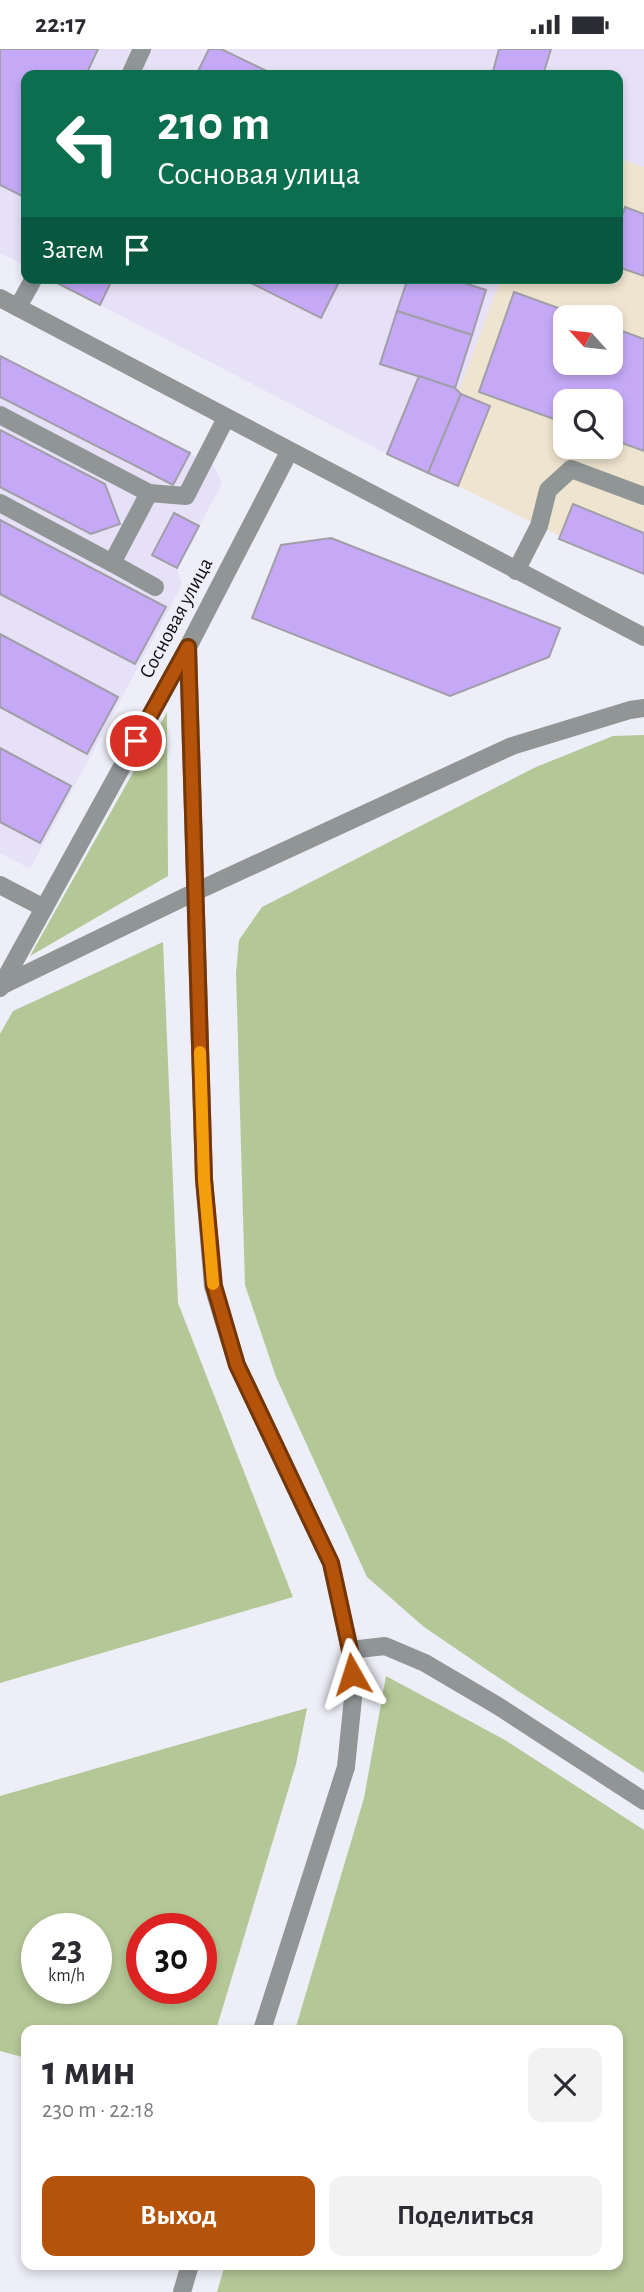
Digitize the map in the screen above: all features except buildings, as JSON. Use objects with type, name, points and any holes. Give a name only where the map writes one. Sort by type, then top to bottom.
[{"type":"street","points":[[132,70],[142,49]]},
{"type":"street","points":[[18,307],[31,284]]},
{"type":"street","points":[[0,298],[644,637]]},
{"type":"street","points":[[0,415],[149,493],[186,496],[226,418]]},
{"type":"street","name":"Сосновая улица","points":[[0,987],[188,647],[289,452]]},
{"type":"street","points":[[516,571],[539,526],[548,490],[571,469],[644,496]]},
{"type":"street","points":[[112,563],[149,493]]},
{"type":"street","points":[[0,503],[156,587]]},
{"type":"street","points":[[188,647],[204,1179],[214,1286],[237,1365],[331,1563],[350,1650],[353,1698],[346,1767],[264,2025]]},
{"type":"street","points":[[0,987],[512,746],[644,708]]},
{"type":"street","points":[[0,885],[44,908]]},
{"type":"street","points":[[350,1650],[385,1646],[425,1663],[498,1706],[644,1801]]},
{"type":"street","points":[[182,2292],[189,2270]]},
{"type":"shaded area","points":[[0,49],[644,49],[644,167],[623,160],[623,70],[21,70],[21,264],[0,253]]},
{"type":"shaded area","points":[[623,160],[644,167],[644,574],[559,539],[560,536],[428,473],[499,284],[623,284]]},
{"type":"shaded area","points":[[60,284],[499,284],[428,473]]},
{"type":"shaded area","points":[[0,356],[214,466],[222,483],[177,568],[182,585],[30,869],[0,853]]},
{"type":"green space","points":[[167,712],[168,876],[30,956]]},
{"type":"green space","points":[[644,735],[644,1773],[424,1627],[367,1577],[276,1377],[245,1285],[236,973],[239,940],[262,907],[536,767],[613,736]]},
{"type":"green space","points":[[163,942],[178,1303],[293,1597],[0,1683],[0,1034],[13,1011]]},
{"type":"green space","points":[[386,1676],[505,1740],[644,1830],[644,2292],[217,2292],[224,2270],[623,2270],[623,2025],[296,2025],[364,1798]]},
{"type":"green space","points":[[307,1708],[296,1764],[218,2025],[21,2025],[21,2057],[0,2051],[0,1796]]},
{"type":"slow traffic","points":[[200,1052],[204,1179],[213,1284]]},
{"type":"route","points":[[136,741],[188,647],[204,1179],[214,1286],[237,1365],[331,1563],[350,1650],[352,1674]]}]
